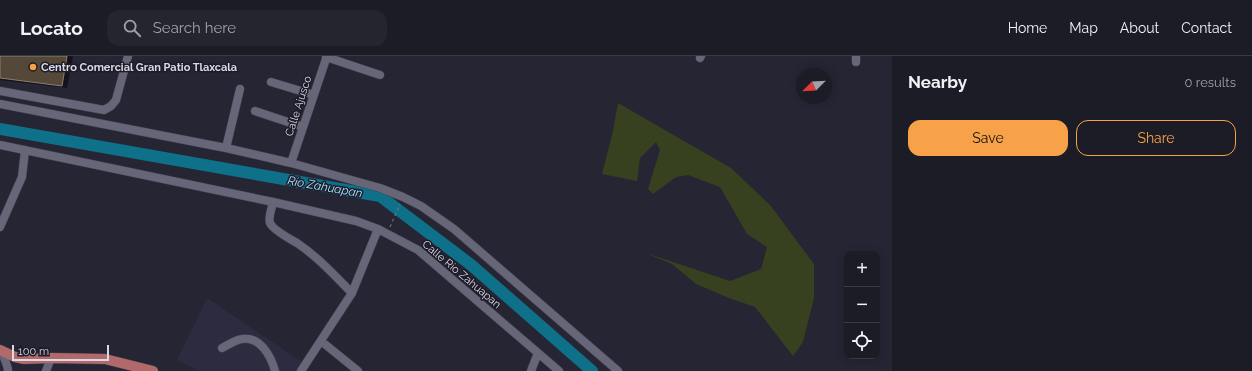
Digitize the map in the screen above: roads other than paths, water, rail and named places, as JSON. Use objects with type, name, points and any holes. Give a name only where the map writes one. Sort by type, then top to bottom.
[{"type":"main road","points":[[2,351],[24,359],[105,359],[153,371]]},
{"type":"street","points":[[0,91],[104,110],[111,106],[116,100],[128,56]]},
{"type":"street","points":[[327,57],[380,75]]},
{"type":"street","name":"Calle Ajusco","points":[[291,163],[327,57]]},
{"type":"street","points":[[271,82],[314,95]]},
{"type":"street","points":[[226,148],[240,88]]},
{"type":"street","points":[[0,104],[226,148],[291,163],[380,188],[421,206],[454,229],[618,371]]},
{"type":"street","points":[[255,111],[303,127]]},
{"type":"street","name":"Calle Río Zahuapan","points":[[0,145],[273,202],[356,221],[378,229],[418,250],[559,371]]},
{"type":"street","points":[[0,227],[22,177],[25,150]]},
{"type":"street","points":[[273,202],[269,218],[270,224],[276,230],[317,257],[352,293]]},
{"type":"street","points":[[301,371],[352,293],[378,229]]},
{"type":"street","points":[[222,348],[241,339],[253,340],[264,348],[275,371]]},
{"type":"street","points":[[320,341],[358,371]]},
{"type":"street","points":[[2,351],[3,357],[8,366],[8,371]]},
{"type":"street","points":[[531,371],[538,353]]},
{"type":"street","points":[[46,371],[51,358]]},
{"type":"waterway","name":"Río Zahuapan","points":[[0,129],[380,196],[470,264],[592,371]]},
{"type":"place","name":"Centro Comercial Gran Patio Tlaxcala","points":[[33,67]]}]
